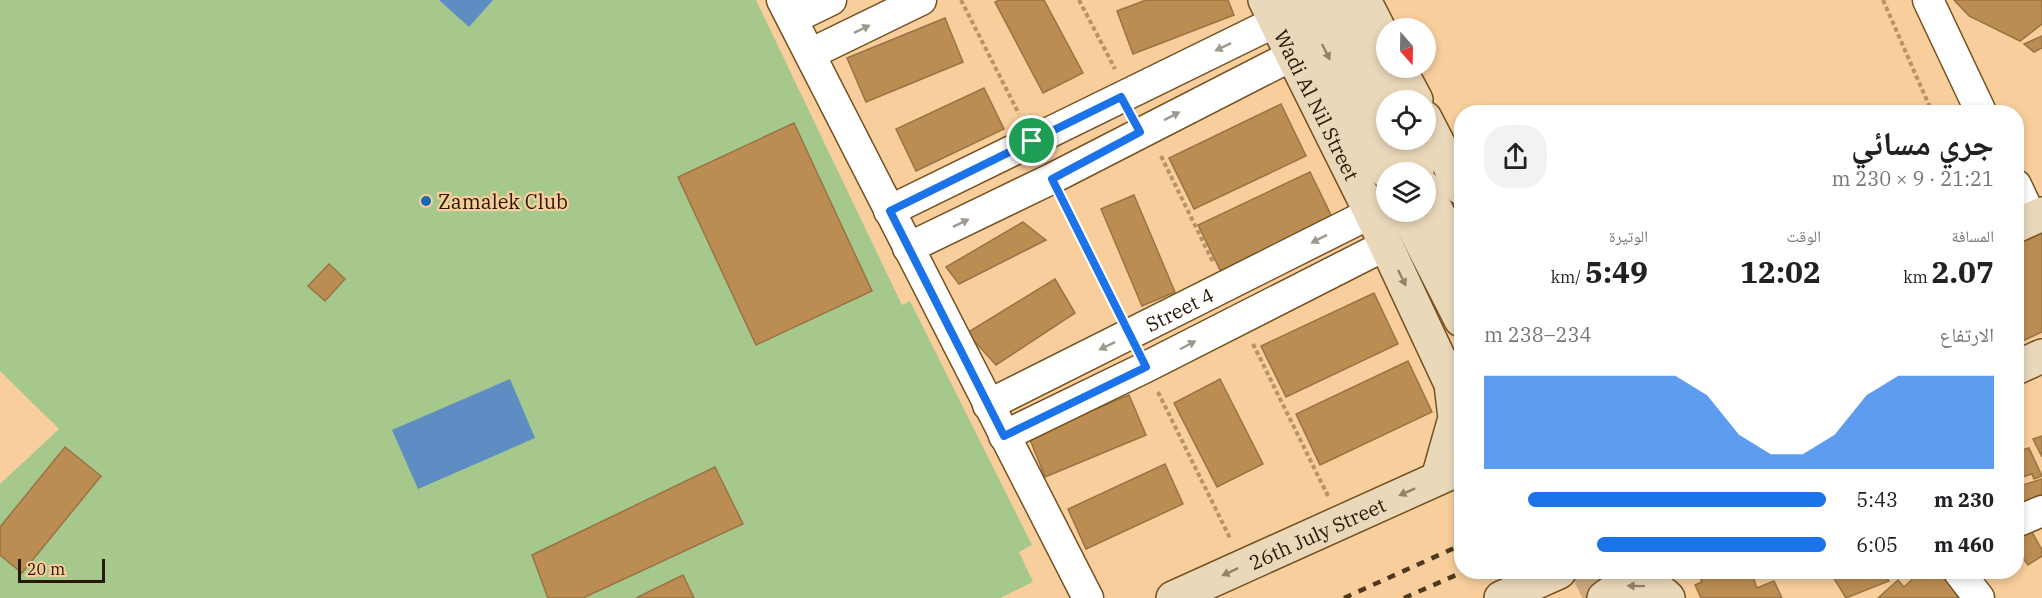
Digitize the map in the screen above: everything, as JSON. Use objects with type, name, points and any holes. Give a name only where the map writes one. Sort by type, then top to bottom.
[{"type":"street","points":[[831,0],[787,10],[1088,598]]},
{"type":"street","points":[[810,54],[921,0]]},
{"type":"street","points":[[1300,0],[1382,162]]},
{"type":"street","points":[[1330,0],[1376,90]]},
{"type":"street","points":[[1928,0],[1978,105]]},
{"type":"street","points":[[1372,3],[1377,18]]},
{"type":"street","points":[[890,211],[1124,96],[1270,11]]},
{"type":"street","name":"Wadi Al Nil Street","points":[[1270,11],[1452,372],[1454,410]]},
{"type":"street","points":[[908,248],[1052,179],[1293,55]]},
{"type":"street","points":[[1124,96],[1140,132]]},
{"type":"street","points":[[1436,139],[1454,174]]},
{"type":"street","points":[[2024,204],[2030,219]]},
{"type":"street","points":[[1436,210],[1454,245]]},
{"type":"street","name":"Street 4","points":[[988,405],[1371,213]]},
{"type":"street","points":[[1411,222],[1454,306]]},
{"type":"street","name":"Street 4","points":[[1004,436],[1386,245]]},
{"type":"street","points":[[2024,364],[2042,356]]},
{"type":"street","name":"Wadi Al Nil Street","points":[[1450,473],[1454,429]]},
{"type":"street","name":"26th July Street","points":[[1173,598],[1450,473]]},
{"type":"street","points":[[2024,519],[2042,511]]},
{"type":"street","points":[[1525,594],[1548,579]]},
{"type":"street","points":[[1964,579],[1979,598]]},
{"type":"street","points":[[1604,598],[1616,589],[1641,585],[1654,588],[1668,598]]},
{"type":"path","points":[[961,0],[1032,141]]},
{"type":"path","points":[[1079,0],[1124,96]]},
{"type":"path","points":[[1883,0],[1929,105]]},
{"type":"path","points":[[1052,179],[1130,335]]},
{"type":"path","points":[[1146,367],[1244,566]]},
{"type":"green space","name":"Zamalek Club","points":[[0,0],[756,0],[902,305],[910,301],[1032,545],[1019,552],[1033,582],[1000,598],[0,598],[0,484],[59,429],[0,371]]},
{"type":"water","points":[[439,0],[493,0],[469,27]]},
{"type":"water","points":[[510,379],[535,438],[418,489],[392,430]]},
{"type":"building","points":[[999,0],[1044,0],[1083,73],[1043,93],[995,2]]},
{"type":"building","points":[[1146,0],[1228,0],[1234,15],[1133,54],[1117,11]]},
{"type":"building","points":[[1954,0],[2042,0],[2042,24],[2020,41],[1969,16]]},
{"type":"building","points":[[945,18],[963,62],[866,102],[847,58]]},
{"type":"building","points":[[2042,36],[2042,48],[2034,52],[2024,44]]},
{"type":"building","points":[[984,88],[1004,129],[916,171],[896,129]]},
{"type":"building","points":[[1281,104],[1306,156],[1194,209],[1169,158]]},
{"type":"building","points":[[794,123],[872,291],[756,345],[678,177]]},
{"type":"building","points":[[1310,172],[1335,223],[1223,276],[1198,225]]},
{"type":"building","points":[[1134,195],[1175,292],[1142,306],[1101,209]]},
{"type":"building","points":[[1023,222],[1046,240],[959,284],[946,267]]},
{"type":"building","points":[[2042,231],[2042,332],[2024,340],[2024,239]]},
{"type":"building","points":[[329,264],[345,279],[325,301],[308,286]]},
{"type":"building","points":[[1055,279],[1075,313],[996,365],[967,333]]},
{"type":"building","points":[[1374,293],[1398,344],[1286,397],[1261,346]]},
{"type":"building","points":[[1408,361],[1432,412],[1320,465],[1296,414]]},
{"type":"building","points":[[1220,379],[1263,464],[1217,487],[1174,403]]},
{"type":"building","points":[[1129,395],[1146,435],[1045,477],[1029,437]]},
{"type":"building","points":[[2042,436],[2042,457],[2033,439]]},
{"type":"building","points":[[65,447],[101,476],[22,573],[0,555],[0,527]]},
{"type":"building","points":[[2029,448],[2042,476],[2034,479],[2032,474],[2024,476],[2024,450]]},
{"type":"building","points":[[1165,464],[1183,504],[1086,549],[1068,509]]},
{"type":"building","points":[[715,467],[743,524],[583,598],[548,598],[532,555]]},
{"type":"building","points":[[2042,479],[2042,506],[2024,503],[2024,485]]},
{"type":"building","points":[[2028,525],[2042,550],[2042,556],[2028,565],[2024,560],[2024,527]]},
{"type":"building","points":[[683,575],[694,598],[636,598]]},
{"type":"building","points":[[1700,579],[1754,579],[1757,588],[1774,581],[1782,598],[1701,598],[1695,585],[1702,582]]},
{"type":"building","points":[[1834,579],[1888,579],[1889,581],[1846,598]]},
{"type":"building","points":[[1913,579],[1946,579],[1962,598],[1878,598],[1898,580],[1904,587]]},
{"type":"tunnel","points":[[1592,579],[1601,598]]},
{"type":"railway","points":[[1344,598],[1454,548]]},
{"type":"railway","points":[[1404,598],[1454,576]]},
{"type":"place","name":"Zamalek Club","points":[[426,201]]},
{"type":"route","points":[[1121,97],[1140,132],[1052,179],[1146,367],[1004,436],[890,211],[1032,141],[1121,97]]}]
